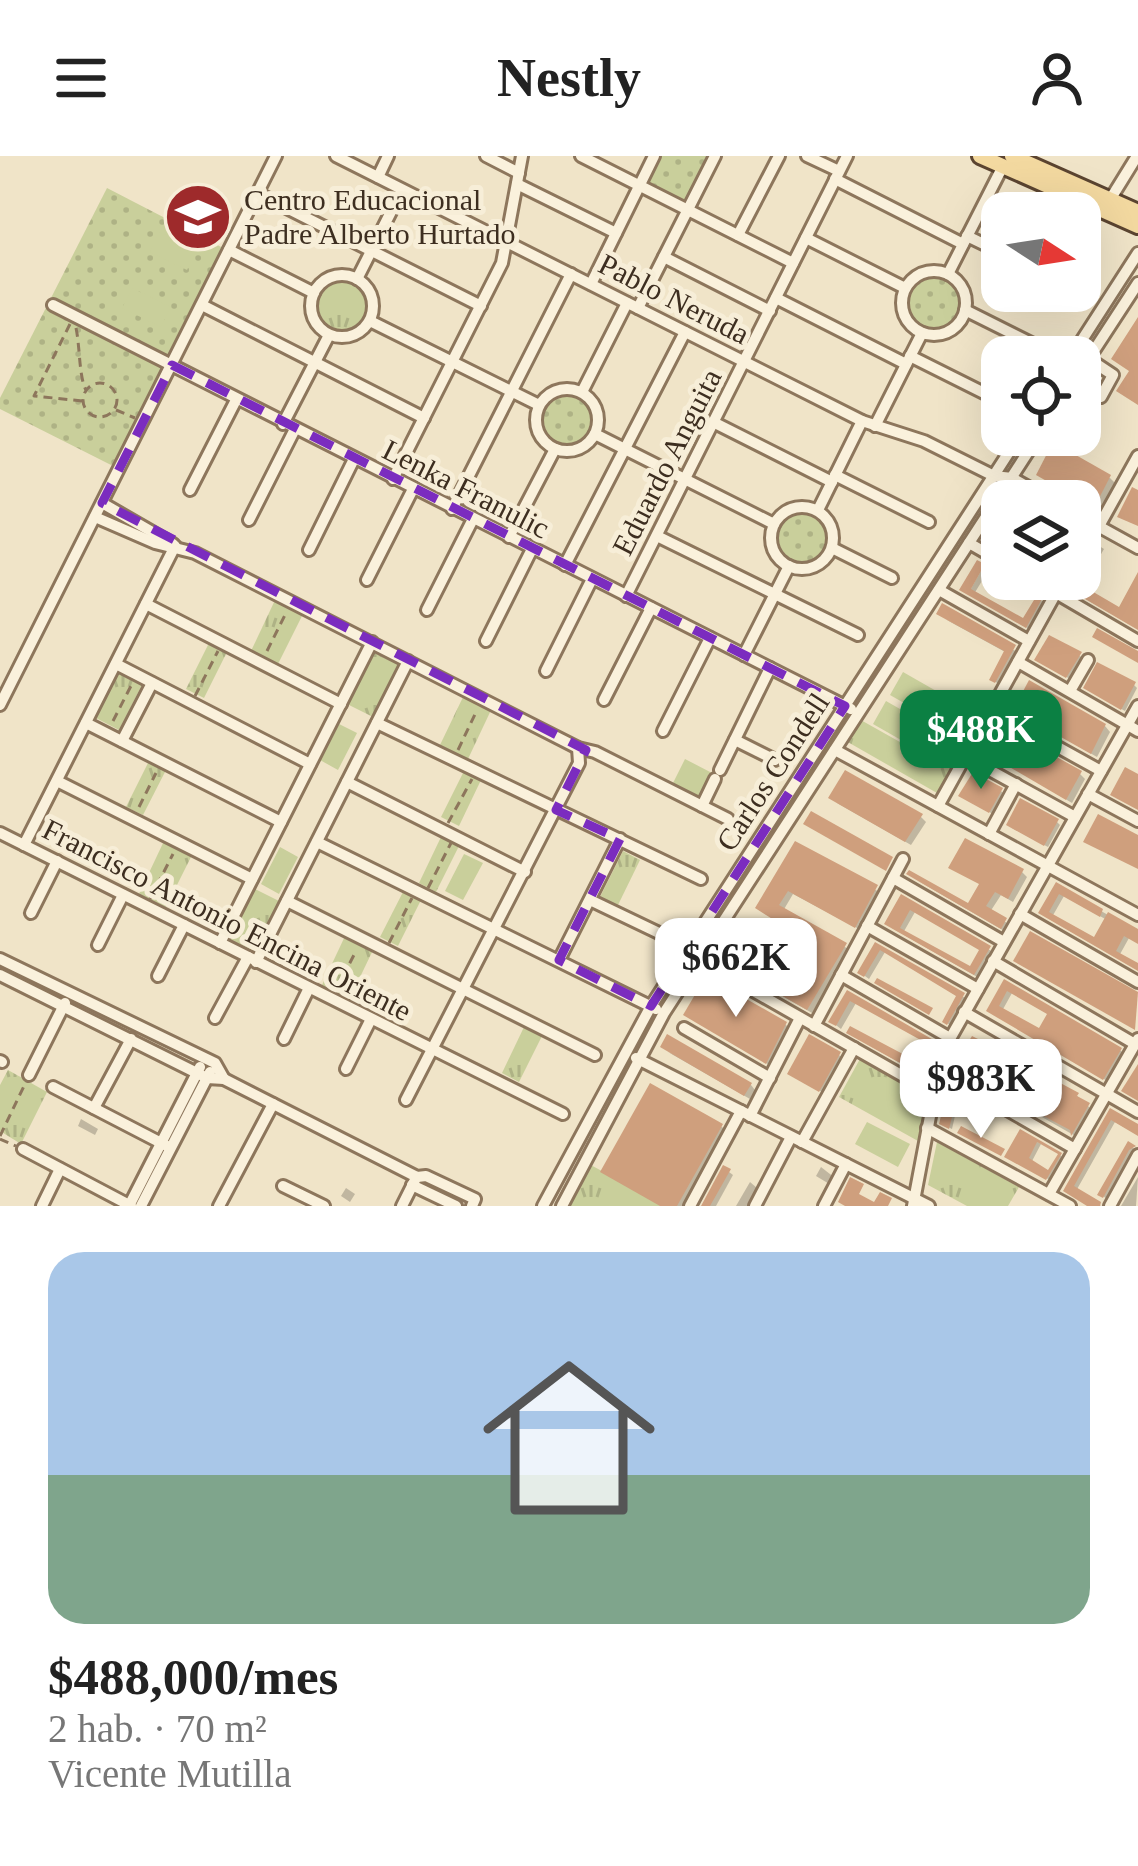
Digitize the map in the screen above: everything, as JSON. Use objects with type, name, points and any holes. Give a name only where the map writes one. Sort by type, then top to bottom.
[{"type":"main road","points":[[980,156],[1008,161],[1106,205],[1138,226]]},
{"type":"main road","points":[[1106,205],[1138,212]]},
{"type":"street","points":[[0,705],[276,156]]},
{"type":"street","name":"Pablo Neruda","points":[[336,156],[862,421],[924,441],[994,476]]},
{"type":"street","points":[[378,177],[388,156]]},
{"type":"street","points":[[486,156],[616,233]]},
{"type":"street","points":[[393,479],[502,263],[522,156]]},
{"type":"street","points":[[591,284],[654,156]]},
{"type":"street","points":[[582,392],[664,257],[715,156]]},
{"type":"street","points":[[738,235],[779,156]]},
{"type":"street","points":[[807,156],[981,246]]},
{"type":"street","name":"Eduardo Anguita","points":[[626,596],[847,156]]},
{"type":"street","points":[[1106,205],[1137,156]]},
{"type":"street","points":[[590,158],[794,263]]},
{"type":"street","points":[[948,274],[1008,161]]},
{"type":"street","points":[[357,279],[402,190]]},
{"type":"street","points":[[257,193],[481,305]]},
{"type":"street","points":[[806,238],[905,288]]},
{"type":"street","points":[[229,250],[314,293]]},
{"type":"street","points":[[1085,336],[1138,253]]},
{"type":"street","points":[[664,257],[981,393]]},
{"type":"street","points":[[923,272],[948,274],[961,286],[965,310],[949,332],[922,333],[904,314],[905,288],[923,272]]},
{"type":"street","points":[[452,509],[571,274]]},
{"type":"street","points":[[333,277],[357,279],[373,300],[370,321],[355,335],[329,334],[313,317],[314,293],[333,277]]},
{"type":"street","points":[[1101,340],[1138,283]]},
{"type":"street","name":"Lenka Franulic","points":[[53,305],[859,713]]},
{"type":"street","points":[[202,305],[424,418]]},
{"type":"street","points":[[965,310],[1017,336]]},
{"type":"street","points":[[370,321],[539,405]]},
{"type":"street","points":[[565,566],[685,332]]},
{"type":"street","points":[[875,426],[922,333]]},
{"type":"street","points":[[249,520],[329,334]]},
{"type":"street","points":[[1101,367],[1113,375],[1101,398]]},
{"type":"street","points":[[555,391],[582,392],[597,410],[595,434],[578,449],[554,449],[536,427],[539,405],[555,391]]},
{"type":"street","points":[[190,490],[236,400]]},
{"type":"street","points":[[818,510],[862,421]]},
{"type":"street","points":[[713,422],[929,522]]},
{"type":"street","points":[[595,434],[774,524]]},
{"type":"street","points":[[508,537],[554,449]]},
{"type":"street","name":"Carlos Condell","points":[[562,1206],[634,1057],[651,1006],[1007,456]]},
{"type":"street","name":"Carlos Condell","points":[[543,1206],[634,1057],[1026,456]]},
{"type":"street","points":[[1101,523],[1132,482],[1138,456]]},
{"type":"street","points":[[309,550],[354,459]]},
{"type":"street","points":[[994,476],[1016,480]]},
{"type":"street","points":[[367,580],[413,489]]},
{"type":"street","points":[[101,503],[176,546],[728,819]]},
{"type":"street","points":[[796,507],[818,510],[830,524],[832,548],[818,565],[789,566],[772,545],[774,524],[796,507]]},
{"type":"street","points":[[94,517],[154,543],[176,546]]},
{"type":"street","points":[[427,610],[473,519]]},
{"type":"street","points":[[1101,527],[1138,548]]},
{"type":"street","points":[[657,536],[858,634]]},
{"type":"street","points":[[969,543],[981,550]]},
{"type":"street","points":[[24,845],[176,546]]},
{"type":"street","points":[[832,548],[892,578]]},
{"type":"street","points":[[486,640],[532,549]]},
{"type":"street","points":[[744,655],[789,566]]},
{"type":"street","points":[[546,671],[592,579]]},
{"type":"street","points":[[939,590],[1029,641]]},
{"type":"street","points":[[938,806],[1052,600]]},
{"type":"street","points":[[1068,600],[1138,641]]},
{"type":"street","points":[[146,604],[340,704]]},
{"type":"street","points":[[604,700],[651,608]]},
{"type":"street","points":[[663,730],[710,638]]},
{"type":"street","points":[[220,943],[372,642]]},
{"type":"street","points":[[1070,692],[1088,660]]},
{"type":"street","points":[[215,1018],[287,901],[408,661]]},
{"type":"street","points":[[1018,662],[1133,728]]},
{"type":"street","points":[[116,664],[310,764]]},
{"type":"street","points":[[702,806],[770,668]]},
{"type":"street","points":[[122,741],[152,683]]},
{"type":"street","points":[[914,1202],[938,1070],[950,1038],[1101,771],[1133,728],[1138,706]]},
{"type":"street","points":[[991,710],[1101,771]]},
{"type":"street","points":[[86,723],[281,822]]},
{"type":"street","points":[[377,723],[701,879]]},
{"type":"street","points":[[735,740],[775,760]]},
{"type":"street","points":[[406,1100],[579,763],[578,748]]},
{"type":"street","points":[[835,750],[1138,916]]},
{"type":"street","points":[[966,757],[1075,817]]},
{"type":"street","points":[[56,781],[252,880]]},
{"type":"street","points":[[347,782],[525,872]]},
{"type":"street","points":[[989,834],[1016,784]]},
{"type":"street","points":[[1088,794],[1138,821]]},
{"type":"street","name":"Francisco Antonio Encina Oriente","points":[[0,832],[563,1114]]},
{"type":"street","points":[[560,960],[620,839]]},
{"type":"street","points":[[317,842],[664,1013]]},
{"type":"street","points":[[814,1026],[903,860]]},
{"type":"street","points":[[31,913],[57,861]]},
{"type":"street","points":[[893,878],[1004,942]]},
{"type":"street","points":[[98,945],[123,895]]},
{"type":"street","points":[[590,900],[661,934]]},
{"type":"street","points":[[287,901],[595,1055]]},
{"type":"street","points":[[1020,914],[1138,982]]},
{"type":"street","points":[[158,976],[184,926]]},
{"type":"street","points":[[868,926],[978,989]]},
{"type":"street","points":[[0,959],[130,1039],[273,1104],[457,1206]]},
{"type":"street","points":[[699,960],[933,1093]]},
{"type":"street","points":[[993,962],[1137,1041],[1049,1194]]},
{"type":"street","points":[[0,975],[154,1034],[209,1061],[224,1079]]},
{"type":"street","points":[[841,975],[950,1038]]},
{"type":"street","points":[[284,1039],[309,988]]},
{"type":"street","points":[[29,1075],[67,999]]},
{"type":"street","points":[[964,1012],[1138,1112]]},
{"type":"street","points":[[690,1206],[770,1078],[800,1018]]},
{"type":"street","points":[[346,1070],[371,1019]]},
{"type":"street","points":[[684,1028],[770,1078]]},
{"type":"street","points":[[147,1047],[154,1034]]},
{"type":"street","points":[[94,1108],[130,1039]]},
{"type":"street","points":[[755,1206],[854,1048]]},
{"type":"street","points":[[634,1057],[929,1206]]},
{"type":"street","points":[[23,1149],[130,1206],[209,1061]]},
{"type":"street","points":[[938,1070],[1075,1149]]},
{"type":"street","points":[[53,1087],[166,1146]]},
{"type":"street","points":[[219,1206],[273,1104]]},
{"type":"street","points":[[926,1128],[1070,1206]]},
{"type":"street","points":[[141,1206],[166,1146]]},
{"type":"street","points":[[1110,1206],[1138,1155]]},
{"type":"street","points":[[824,1206],[846,1164]]},
{"type":"street","points":[[42,1206],[60,1169]]},
{"type":"street","points":[[402,1206],[415,1181],[426,1176],[475,1199],[472,1206]]},
{"type":"street","points":[[283,1186],[323,1206]]},
{"type":"path","points":[[74,316],[86,391]]},
{"type":"path","points":[[74,316],[34,395],[83,401]]},
{"type":"path","points":[[96,384],[112,388],[117,398],[115,409],[96,417],[83,401],[86,391],[96,384]]},
{"type":"path","points":[[115,409],[135,418]]},
{"type":"path","points":[[261,663],[292,602]]},
{"type":"path","points":[[191,703],[222,643]]},
{"type":"path","points":[[106,734],[136,675]]},
{"type":"path","points":[[453,760],[483,698]]},
{"type":"path","points":[[133,819],[162,761]]},
{"type":"path","points":[[386,950],[420,893],[475,772]]},
{"type":"path","points":[[146,906],[179,843]]},
{"type":"path","points":[[331,999],[363,938]]},
{"type":"path","points":[[23,1149],[0,1138],[29,1075]]},
{"type":"highlighted area","points":[[172,365],[845,706],[651,1006],[559,960],[620,839],[556,810],[586,750],[102,503]]},
{"type":"green space","points":[[658,156],[707,156],[684,202],[645,182]]},
{"type":"green space","points":[[107,188],[225,249],[113,466],[0,409],[0,398]]},
{"type":"green space","points":[[159,232],[197,250],[187,270],[150,252]]},
{"type":"green space","points":[[934,277],[952,285],[960,303],[952,321],[934,329],[916,321],[908,303],[916,285]]},
{"type":"green space","points":[[343,281],[361,289],[369,307],[361,325],[343,333],[325,325],[317,307],[325,289]]},
{"type":"green space","points":[[132,288],[171,307],[161,327],[122,308]]},
{"type":"green space","points":[[566,393],[584,401],[592,419],[584,437],[566,445],[548,437],[540,419],[548,401]]},
{"type":"green space","points":[[802,511],[820,519],[828,537],[820,555],[802,563],[784,555],[776,537],[784,519]]},
{"type":"green space","points":[[276,598],[304,612],[278,664],[251,651]]},
{"type":"green space","points":[[209,643],[227,652],[204,698],[186,689]]},
{"type":"green space","points":[[372,652],[400,665],[375,718],[347,704]]},
{"type":"green space","points":[[903,672],[945,696],[932,719],[890,695]]},
{"type":"green space","points":[[118,673],[142,685],[119,730],[96,718]]},
{"type":"green space","points":[[464,695],[492,708],[468,759],[440,745]]},
{"type":"green space","points":[[886,701],[928,725],[915,748],[873,724]]},
{"type":"green space","points":[[859,719],[916,751],[934,721],[967,740],[937,793],[846,741]]},
{"type":"green space","points":[[339,724],[357,733],[338,770],[320,760]]},
{"type":"green space","points":[[685,759],[714,774],[699,802],[671,787]]},
{"type":"green space","points":[[149,761],[166,770],[143,815],[126,807]]},
{"type":"green space","points":[[464,771],[481,780],[459,826],[441,817]]},
{"type":"green space","points":[[441,837],[459,846],[436,892],[419,883]]},
{"type":"green space","points":[[164,841],[192,855],[166,907],[139,894]]},
{"type":"green space","points":[[280,847],[298,857],[279,894],[261,884]]},
{"type":"green space","points":[[623,851],[640,860],[618,905],[600,897]]},
{"type":"green space","points":[[464,854],[483,863],[463,900],[445,891]]},
{"type":"green space","points":[[253,888],[281,902],[257,952],[229,939]]},
{"type":"green space","points":[[403,892],[421,900],[398,946],[380,937]]},
{"type":"green space","points":[[346,934],[374,948],[350,998],[322,985]]},
{"type":"green space","points":[[524,1027],[542,1036],[519,1082],[502,1073]]},
{"type":"green space","points":[[861,1057],[927,1093],[918,1141],[839,1097]]},
{"type":"green space","points":[[8,1070],[47,1092],[21,1144],[0,1131],[0,1085]]},
{"type":"green space","points":[[867,1122],[910,1144],[898,1167],[855,1144]]},
{"type":"green space","points":[[937,1142],[1019,1187],[1008,1206],[967,1206],[928,1185]]},
{"type":"green space","points":[[587,1163],[667,1206],[564,1206]]},
{"type":"building","points":[[1138,317],[1138,405],[1116,391],[1129,371],[1111,359]]},
{"type":"building","points":[[1046,456],[1078,456],[1111,475],[1101,494],[1101,480],[1045,480],[1036,475]]},
{"type":"building","points":[[1132,487],[1138,490],[1138,526],[1117,517]]},
{"type":"building","points":[[977,560],[981,571],[971,589],[981,595],[981,600],[991,600],[1023,618],[1034,600],[1041,600],[1026,628],[959,590]]},
{"type":"building","points":[[1138,572],[1138,630],[1087,600],[1101,596],[1119,607]]},
{"type":"building","points":[[942,603],[1016,645],[995,683],[989,680],[1004,651],[936,614]]},
{"type":"building","points":[[1097,628],[1138,651],[1138,663],[1092,637]]},
{"type":"building","points":[[1049,635],[1082,652],[1066,678],[1034,660]]},
{"type":"building","points":[[1097,662],[1136,682],[1121,710],[1083,688]]},
{"type":"building","points":[[1029,680],[1106,724],[1091,754],[1013,710]]},
{"type":"building","points":[[1004,728],[1082,771],[1066,800],[989,755]]},
{"type":"building","points":[[1125,767],[1138,774],[1138,810],[1110,795]]},
{"type":"building","points":[[845,770],[923,814],[905,842],[828,798]]},
{"type":"building","points":[[973,772],[1003,788],[989,813],[958,796]]},
{"type":"building","points":[[1020,798],[1059,819],[1044,846],[1006,825]]},
{"type":"building","points":[[811,811],[893,857],[886,871],[803,824]]},
{"type":"building","points":[[1098,814],[1138,835],[1138,869],[1083,842]]},
{"type":"building","points":[[965,838],[1024,869],[1008,899],[995,892],[986,906],[1007,918],[1001,929],[906,874],[909,870],[968,903],[979,884],[948,868]]},
{"type":"building","points":[[795,841],[878,885],[855,928],[788,891],[779,905],[847,943],[807,1010],[721,961],[743,923],[765,934],[774,920],[755,908]]},
{"type":"building","points":[[1056,882],[1103,909],[1100,917],[1059,894],[1049,912],[1094,937],[1108,912],[1138,929],[1138,944],[1124,936],[1116,951],[1138,963],[1138,971],[1038,913]]},
{"type":"building","points":[[901,894],[991,946],[974,975],[884,924]],"holes":[[[910,910],[979,950],[970,966],[900,928]]]},
{"type":"building","points":[[1030,931],[1138,992],[1135,1030],[1013,961]]},
{"type":"building","points":[[875,942],[965,993],[947,1025],[942,1022],[956,996],[880,950],[864,977],[857,973]]},
{"type":"building","points":[[706,976],[787,1022],[766,1064],[683,1015]]},
{"type":"building","points":[[877,978],[933,1008],[929,1015],[874,983]]},
{"type":"building","points":[[1004,979],[1122,1048],[1103,1080],[986,1011]],"holes":[[[1007,991],[1047,1014],[1039,1028],[999,1006]]]},
{"type":"building","points":[[847,990],[937,1042],[918,1073],[846,1033],[850,1026],[916,1061],[926,1043],[850,1001],[836,1026],[828,1022]]},
{"type":"building","points":[[667,1034],[752,1083],[744,1096],[660,1047]]},
{"type":"building","points":[[809,1034],[841,1052],[819,1092],[787,1074]]},
{"type":"building","points":[[972,1036],[980,1040],[967,1063],[1007,1086],[1017,1069],[982,1050],[986,1043],[1090,1103],[1071,1136],[1070,1130],[953,1068]]},
{"type":"building","points":[[1138,1064],[1138,1101],[1121,1091]]},
{"type":"building","points":[[650,1083],[723,1124],[677,1206],[660,1206],[600,1172]]},
{"type":"building","points":[[948,1087],[958,1093],[949,1129],[939,1124]]},
{"type":"building","points":[[1110,1108],[1138,1124],[1138,1136],[1111,1120],[1074,1186],[1101,1202],[1087,1206],[1063,1191]]},
{"type":"building","points":[[961,1126],[1005,1149],[1001,1156],[957,1133]]},
{"type":"building","points":[[1020,1129],[1062,1153],[1046,1180],[1004,1157]],"holes":[[[1037,1142],[1058,1154],[1048,1170],[1029,1158]]]},
{"type":"building","points":[[1128,1141],[1136,1146],[1129,1150],[1103,1198],[1097,1195]]},
{"type":"building","points":[[723,1165],[731,1169],[710,1206],[701,1206]]},
{"type":"building","points":[[850,1177],[864,1184],[859,1194],[874,1202],[880,1192],[892,1198],[888,1206],[838,1202]]},
{"type":"place","name":"Centro Educacional Padre Alberto Hurtado","points":[[198,217]]}]
